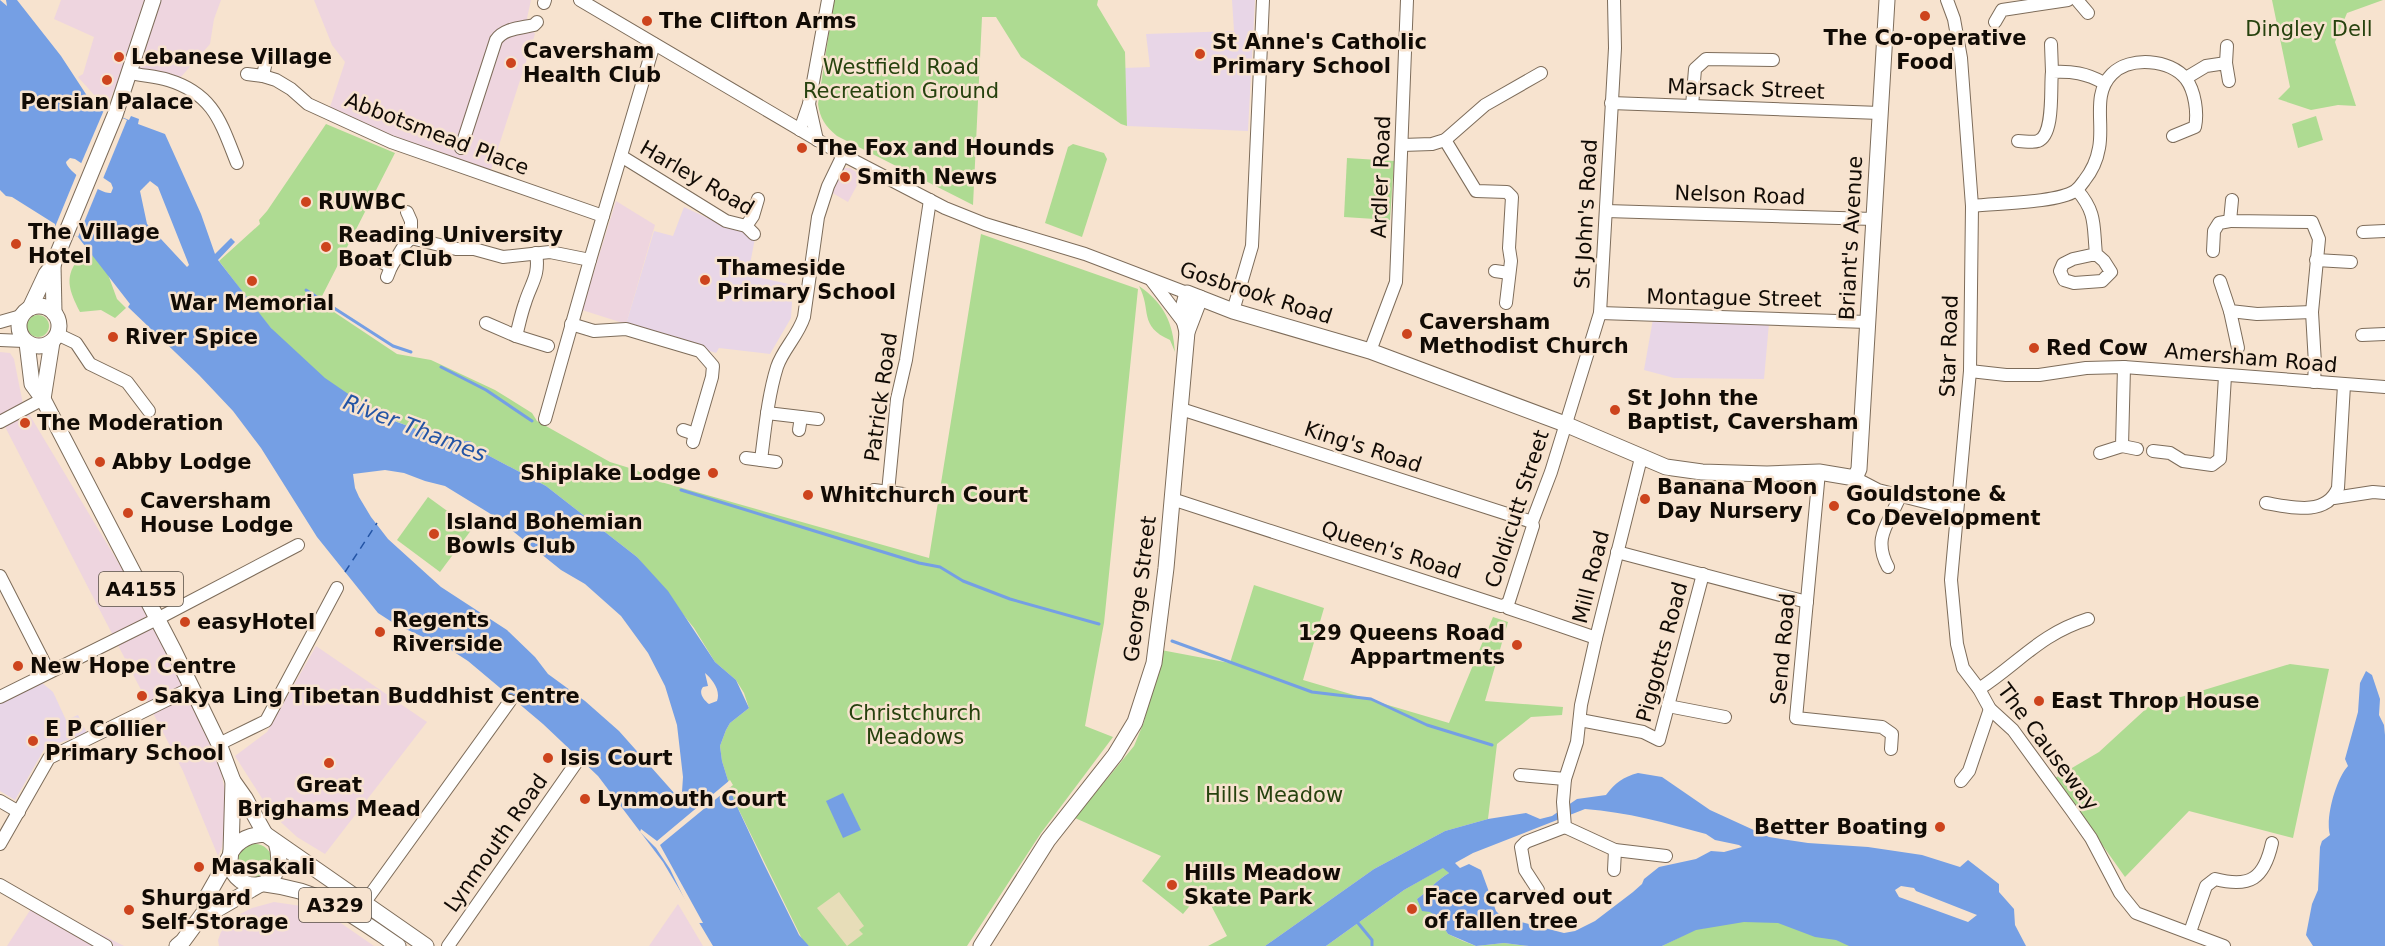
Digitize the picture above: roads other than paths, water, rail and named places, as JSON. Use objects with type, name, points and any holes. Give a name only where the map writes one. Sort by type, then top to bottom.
[{"type":"main road","points":[[55,338],[39,347],[26,342],[18,329],[25,312],[53,265],[115,115],[131,73],[153,0]]},
{"type":"main road","name":"Briant's Avenue","points":[[1856,478],[1859,469],[1887,0]]},
{"type":"main road","points":[[43,399],[59,324],[54,312],[53,265]]},
{"type":"main road","name":"Gosbrook Road","points":[[1194,296],[1233,311],[1370,351],[1565,424],[1666,467],[1702,472],[1767,474],[1819,471],[1856,478]]},
{"type":"main road","name":"George Street","points":[[981,946],[1048,840],[1115,755],[1135,722],[1154,663],[1181,409],[1186,328],[1194,296]]},
{"type":"main road","points":[[25,312],[40,306],[54,312]]},
{"type":"main road","name":"A4155","points":[[26,342],[32,384],[43,399],[157,619],[219,744],[233,781],[270,838]]},
{"type":"main road","name":"A4155","points":[[230,854],[233,781]]},
{"type":"main road","points":[[181,944],[205,911],[206,900],[230,854],[243,839],[255,835],[270,838],[279,854],[278,869],[271,879],[216,910],[205,911]]},
{"type":"main road","name":"A329","points":[[270,838],[426,946]]},
{"type":"main road","points":[[230,854],[233,871],[239,880],[244,883],[262,885]]},
{"type":"main road","name":"A329","points":[[262,885],[286,886],[313,894],[345,910],[398,946]]},
{"type":"street","name":"Gosbrook Road","points":[[580,0],[843,155],[930,200],[985,224],[1085,254],[1194,296]]},
{"type":"street","points":[[800,130],[809,104],[828,0]]},
{"type":"street","points":[[1233,311],[1252,246],[1263,0]]},
{"type":"street","name":"Ardler Road","points":[[1370,351],[1396,282],[1407,0]]},
{"type":"street","name":"St John's Road","points":[[1565,424],[1600,313],[1615,48],[1614,0]]},
{"type":"street","name":"Star Road","points":[[1947,0],[1954,19],[1961,58],[1972,206],[1970,371],[1951,580],[1952,609],[1957,644],[1964,668],[1979,688]]},
{"type":"street","points":[[1995,22],[1997,9],[2068,0]]},
{"type":"street","points":[[2077,0],[2088,13]]},
{"type":"street","points":[[461,148],[496,40],[500,34],[534,25],[537,22]]},
{"type":"street","points":[[545,419],[560,390],[571,324],[654,44]]},
{"type":"street","points":[[2018,141],[2038,141],[2044,136],[2050,118],[2052,72],[2050,44]]},
{"type":"street","points":[[2227,46],[2226,63],[2229,81]]},
{"type":"street","points":[[1692,106],[1695,69],[1706,59],[1773,60]]},
{"type":"street","points":[[263,76],[266,61]]},
{"type":"street","points":[[1972,206],[2034,200],[2065,195],[2077,190],[2092,170],[2099,146],[2099,110],[2104,83],[2113,72],[2128,63],[2149,62],[2173,69],[2186,78],[2198,116],[2195,127],[2173,136]]},
{"type":"street","points":[[2186,78],[2206,66],[2226,63]]},
{"type":"street","points":[[2052,72],[2074,71],[2104,83]]},
{"type":"street","points":[[131,73],[186,87],[211,105],[237,163]]},
{"type":"street","points":[[1402,145],[1432,144],[1445,140],[1485,105],[1541,73]]},
{"type":"street","name":"Abbotsmead Place","points":[[247,74],[263,76],[291,89],[308,104],[391,142],[603,216]]},
{"type":"street","points":[[809,104],[817,140]]},
{"type":"street","name":"Marsack Street","points":[[1611,104],[1880,113]]},
{"type":"street","points":[[1445,140],[1476,190],[1507,192],[1512,197],[1506,303]]},
{"type":"street","points":[[761,460],[778,364],[799,332],[804,317],[818,217],[828,186],[843,155]]},
{"type":"street","name":"Harley Road","points":[[621,156],[726,220],[750,230],[758,199]]},
{"type":"street","points":[[2077,190],[2088,202],[2093,213],[2096,254]]},
{"type":"street","name":"Patrick Road","points":[[888,492],[897,399],[906,360],[930,200]]},
{"type":"street","points":[[2230,221],[2232,200]]},
{"type":"street","name":"Nelson Road","points":[[1606,211],[1874,219]]},
{"type":"street","points":[[378,260],[389,272],[411,238],[411,221],[407,212]]},
{"type":"street","points":[[2213,251],[2214,231],[2219,223],[2230,221],[2312,222],[2319,239],[2312,312],[2314,382]]},
{"type":"street","points":[[2363,232],[2385,231]]},
{"type":"street","points":[[411,238],[456,249],[474,249],[503,257],[562,253],[590,260]]},
{"type":"street","points":[[516,336],[525,301],[535,281],[537,253]]},
{"type":"street","points":[[2316,260],[2351,262]]},
{"type":"street","points":[[1495,271],[1509,273]]},
{"type":"street","points":[[1151,280],[1186,328]]},
{"type":"street","points":[[2220,281],[2230,311],[2238,348]]},
{"type":"street","points":[[2230,311],[2257,314],[2312,312]]},
{"type":"street","points":[[0,322],[25,312]]},
{"type":"street","name":"Montague Street","points":[[1600,313],[1868,322]]},
{"type":"street","points":[[486,323],[548,346]]},
{"type":"street","points":[[571,324],[594,331],[626,329],[700,351],[713,366],[712,378],[690,435]]},
{"type":"street","points":[[2362,334],[2385,334]]},
{"type":"street","points":[[55,338],[76,343],[90,364],[127,381],[149,411]]},
{"type":"street","points":[[0,340],[26,342]]},
{"type":"street","points":[[2122,446],[2124,367]]},
{"type":"street","name":"Amersham Road","points":[[1970,371],[2006,375],[2038,375],[2086,368],[2124,367],[2385,387]]},
{"type":"street","points":[[2153,451],[2170,453],[2183,461],[2212,465],[2220,459],[2225,376]]},
{"type":"street","points":[[2334,498],[2338,488],[2344,385]]},
{"type":"street","points":[[0,422],[43,399]]},
{"type":"street","name":"King's Road","points":[[1181,409],[1532,522]]},
{"type":"street","points":[[768,413],[818,419]]},
{"type":"street","points":[[799,430],[801,417]]},
{"type":"street","name":"Coldicutt Street","points":[[1506,605],[1513,590],[1533,526],[1532,522],[1565,424]]},
{"type":"street","points":[[2100,453],[2122,446],[2137,449]]},
{"type":"street","points":[[746,458],[776,462]]},
{"type":"street","name":"Mill Road","points":[[1565,824],[1563,802],[1565,778],[1577,742],[1581,705],[1596,638],[1641,458]]},
{"type":"street","name":"Send Road","points":[[1819,471],[1796,718],[1882,727],[1892,734],[1891,749]]},
{"type":"street","name":"Gosbrook Road","points":[[1856,478],[1878,490],[1957,510]]},
{"type":"street","points":[[874,490],[903,494]]},
{"type":"street","points":[[2266,503],[2299,508],[2320,506],[2334,498],[2373,492],[2385,493]]},
{"type":"street","points":[[1888,567],[1881,553],[1882,532],[1900,496]]},
{"type":"street","name":"Queen's Road","points":[[1172,499],[1501,606],[1506,605],[1508,608],[1596,638]]},
{"type":"street","points":[[0,697],[157,619],[298,545]]},
{"type":"street","points":[[1617,552],[1807,602]]},
{"type":"street","name":"Piggotts Road","points":[[1580,720],[1643,732],[1659,740],[1703,574]]},
{"type":"street","points":[[0,576],[49,672]]},
{"type":"street","points":[[219,744],[266,721],[337,588]]},
{"type":"street","points":[[1979,688],[1997,677],[2052,634],[2088,620]]},
{"type":"street","points":[[0,844],[49,759],[191,688]]},
{"type":"street","name":"The Causeway","points":[[1979,688],[1990,709],[2013,730],[2073,811],[2091,838],[2120,893],[2136,913],[2224,946]]},
{"type":"street","points":[[365,902],[510,701]]},
{"type":"street","points":[[1668,706],[1725,717]]},
{"type":"street","points":[[1961,781],[1969,771],[1990,709]]},
{"type":"street","name":"Lynmouth Road","points":[[448,946],[576,763]]},
{"type":"street","points":[[1520,775],[1565,778]]},
{"type":"street","points":[[0,801],[19,812]]},
{"type":"street","points":[[1547,879],[1535,885],[1525,870],[1521,847],[1526,842],[1565,824],[1616,850],[1666,856]]},
{"type":"street","points":[[2190,932],[2206,886],[2215,879],[2236,884],[2254,878],[2268,861],[2272,843]]},
{"type":"street","points":[[1614,870],[1616,850]]},
{"type":"street","points":[[0,885],[106,946]]},
{"type":"water","points":[[0,0],[7,6],[6,0],[17,0],[61,56],[97,111],[104,110],[129,120],[131,116],[139,119],[138,124],[165,134],[201,214],[215,254],[231,238],[235,242],[218,260],[271,328],[325,378],[386,418],[452,442],[470,441],[480,451],[546,486],[637,557],[668,591],[715,662],[736,680],[749,708],[730,723],[726,730],[720,746],[722,761],[734,800],[763,862],[799,935],[809,946],[713,946],[663,862],[598,776],[543,724],[468,661],[378,613],[317,537],[261,448],[233,411],[128,307],[130,304],[78,237],[55,227],[55,224],[12,197],[6,196],[0,190]],"holes":[[[70,158],[75,159],[111,183],[113,188],[111,193],[86,182],[72,171],[66,162]],[[150,181],[158,187],[189,265],[187,267],[147,224],[140,191]],[[385,470],[404,473],[445,486],[494,516],[561,570],[585,584],[621,616],[648,653],[665,686],[677,725],[683,777],[682,792],[675,794],[619,731],[585,701],[548,674],[535,657],[507,630],[441,587],[388,539],[359,497],[353,474]],[[705,673],[713,682],[718,693],[717,701],[709,704],[701,694],[703,687],[708,686]]]},
{"type":"water","points":[[2366,671],[2372,675],[2380,699],[2379,715],[2384,725],[2385,735],[2385,946],[2313,946],[2306,935],[2312,904],[2318,890],[2320,847],[2322,841],[2330,835],[2330,809],[2339,780],[2348,766],[2345,759],[2358,712],[2360,683]]},
{"type":"water","points":[[1638,773],[1662,777],[1710,810],[1769,837],[1922,855],[1960,867],[1968,860],[1999,884],[1999,892],[2014,909],[2015,925],[2026,946],[1849,946],[1836,940],[1815,937],[1778,923],[1744,922],[1696,930],[1662,946],[1529,946],[1504,943],[1476,946],[1448,934],[1437,917],[1430,912],[1422,911],[1417,899],[1449,873],[1443,868],[1404,890],[1326,946],[1265,946],[1374,869],[1445,831],[1488,819],[1526,813],[1540,819],[1552,816],[1577,799],[1606,795],[1620,781]],"holes":[[[1585,809],[1631,815],[1661,822],[1706,834],[1715,840],[1742,847],[1724,852],[1711,851],[1696,859],[1659,867],[1633,892],[1595,921],[1575,931],[1564,933],[1502,917],[1496,911],[1481,870],[1469,864],[1460,868],[1455,863],[1473,853]],[[1901,886],[1914,888],[1916,891],[1977,915],[1968,922],[1899,897],[1895,890]]]},
{"type":"water","points":[[843,793],[861,830],[843,838],[826,801]]},
{"type":"waterway","points":[[306,290],[393,346],[411,352]]},
{"type":"waterway","points":[[441,367],[486,390],[532,421]]},
{"type":"waterway","points":[[681,490],[919,563],[940,567],[963,581],[1010,599],[1099,624]]},
{"type":"waterway","points":[[1172,641],[1312,692],[1371,699],[1427,725],[1492,745]]},
{"type":"waterway","points":[[1358,923],[1372,940],[1372,946]]},
{"type":"place","name":"The Co-operative Food","points":[[1925,16]]},
{"type":"place","name":"The Clifton Arms","points":[[647,21]]},
{"type":"place","name":"St Anne's Catholic Primary School","points":[[1200,54]]},
{"type":"place","name":"Lebanese Village","points":[[119,57]]},
{"type":"place","name":"Caversham Health Club","points":[[511,63]]},
{"type":"place","name":"Persian Palace","points":[[107,80]]},
{"type":"place","name":"The Fox and Hounds","points":[[802,148]]},
{"type":"place","name":"Smith News","points":[[845,177]]},
{"type":"place","name":"RUWBC","points":[[306,202]]},
{"type":"place","name":"The Village Hotel","points":[[16,244]]},
{"type":"place","name":"Reading University Boat Club","points":[[326,247]]},
{"type":"place","name":"Thameside Primary School","points":[[705,280]]},
{"type":"place","name":"War Memorial","points":[[252,281]]},
{"type":"place","name":"Caversham Methodist Church","points":[[1407,334]]},
{"type":"place","name":"River Spice","points":[[113,337]]},
{"type":"place","name":"Red Cow","points":[[2034,348]]},
{"type":"place","name":"St John the Baptist, Caversham","points":[[1615,410]]},
{"type":"place","name":"The Moderation","points":[[25,423]]},
{"type":"place","name":"Abby Lodge","points":[[100,462]]},
{"type":"place","name":"Shiplake Lodge","points":[[713,473]]},
{"type":"place","name":"Whitchurch Court","points":[[808,495]]},
{"type":"place","name":"Banana Moon Day Nursery","points":[[1645,499]]},
{"type":"place","name":"Gouldstone & Co Development","points":[[1834,506]]},
{"type":"place","name":"Caversham House Lodge","points":[[128,513]]},
{"type":"place","name":"Island Bohemian Bowls Club","points":[[434,534]]},
{"type":"place","name":"easyHotel","points":[[185,622]]},
{"type":"place","name":"Regents Riverside","points":[[380,632]]},
{"type":"place","name":"129 Queens Road Appartments","points":[[1517,645]]},
{"type":"place","name":"New Hope Centre","points":[[18,666]]},
{"type":"place","name":"Sakya Ling Tibetan Buddhist Centre","points":[[142,696]]},
{"type":"place","name":"East Throp House","points":[[2039,701]]},
{"type":"place","name":"E P Collier Primary School","points":[[33,741]]},
{"type":"place","name":"Isis Court","points":[[548,758]]},
{"type":"place","name":"Great Brighams Mead","points":[[329,763]]},
{"type":"place","name":"Lynmouth Court","points":[[585,799]]},
{"type":"place","name":"Better Boating","points":[[1940,827]]},
{"type":"place","name":"Masakali","points":[[199,867]]},
{"type":"place","name":"Hills Meadow Skate Park","points":[[1172,885]]},
{"type":"place","name":"Face carved out of fallen tree","points":[[1412,909]]},
{"type":"place","name":"Shurgard Self-Storage","points":[[129,910]]},
{"type":"park label","name":"Dingley Dell","points":[[2309,29]]},
{"type":"park label","name":"Westfield Road Recreation Ground","points":[[901,79]]},
{"type":"park label","name":"Christchurch Meadows","points":[[915,725]]},
{"type":"park label","name":"Hills Meadow","points":[[1274,795]]},
{"type":"water label","name":"River Thames","points":[[415,428]]}]
